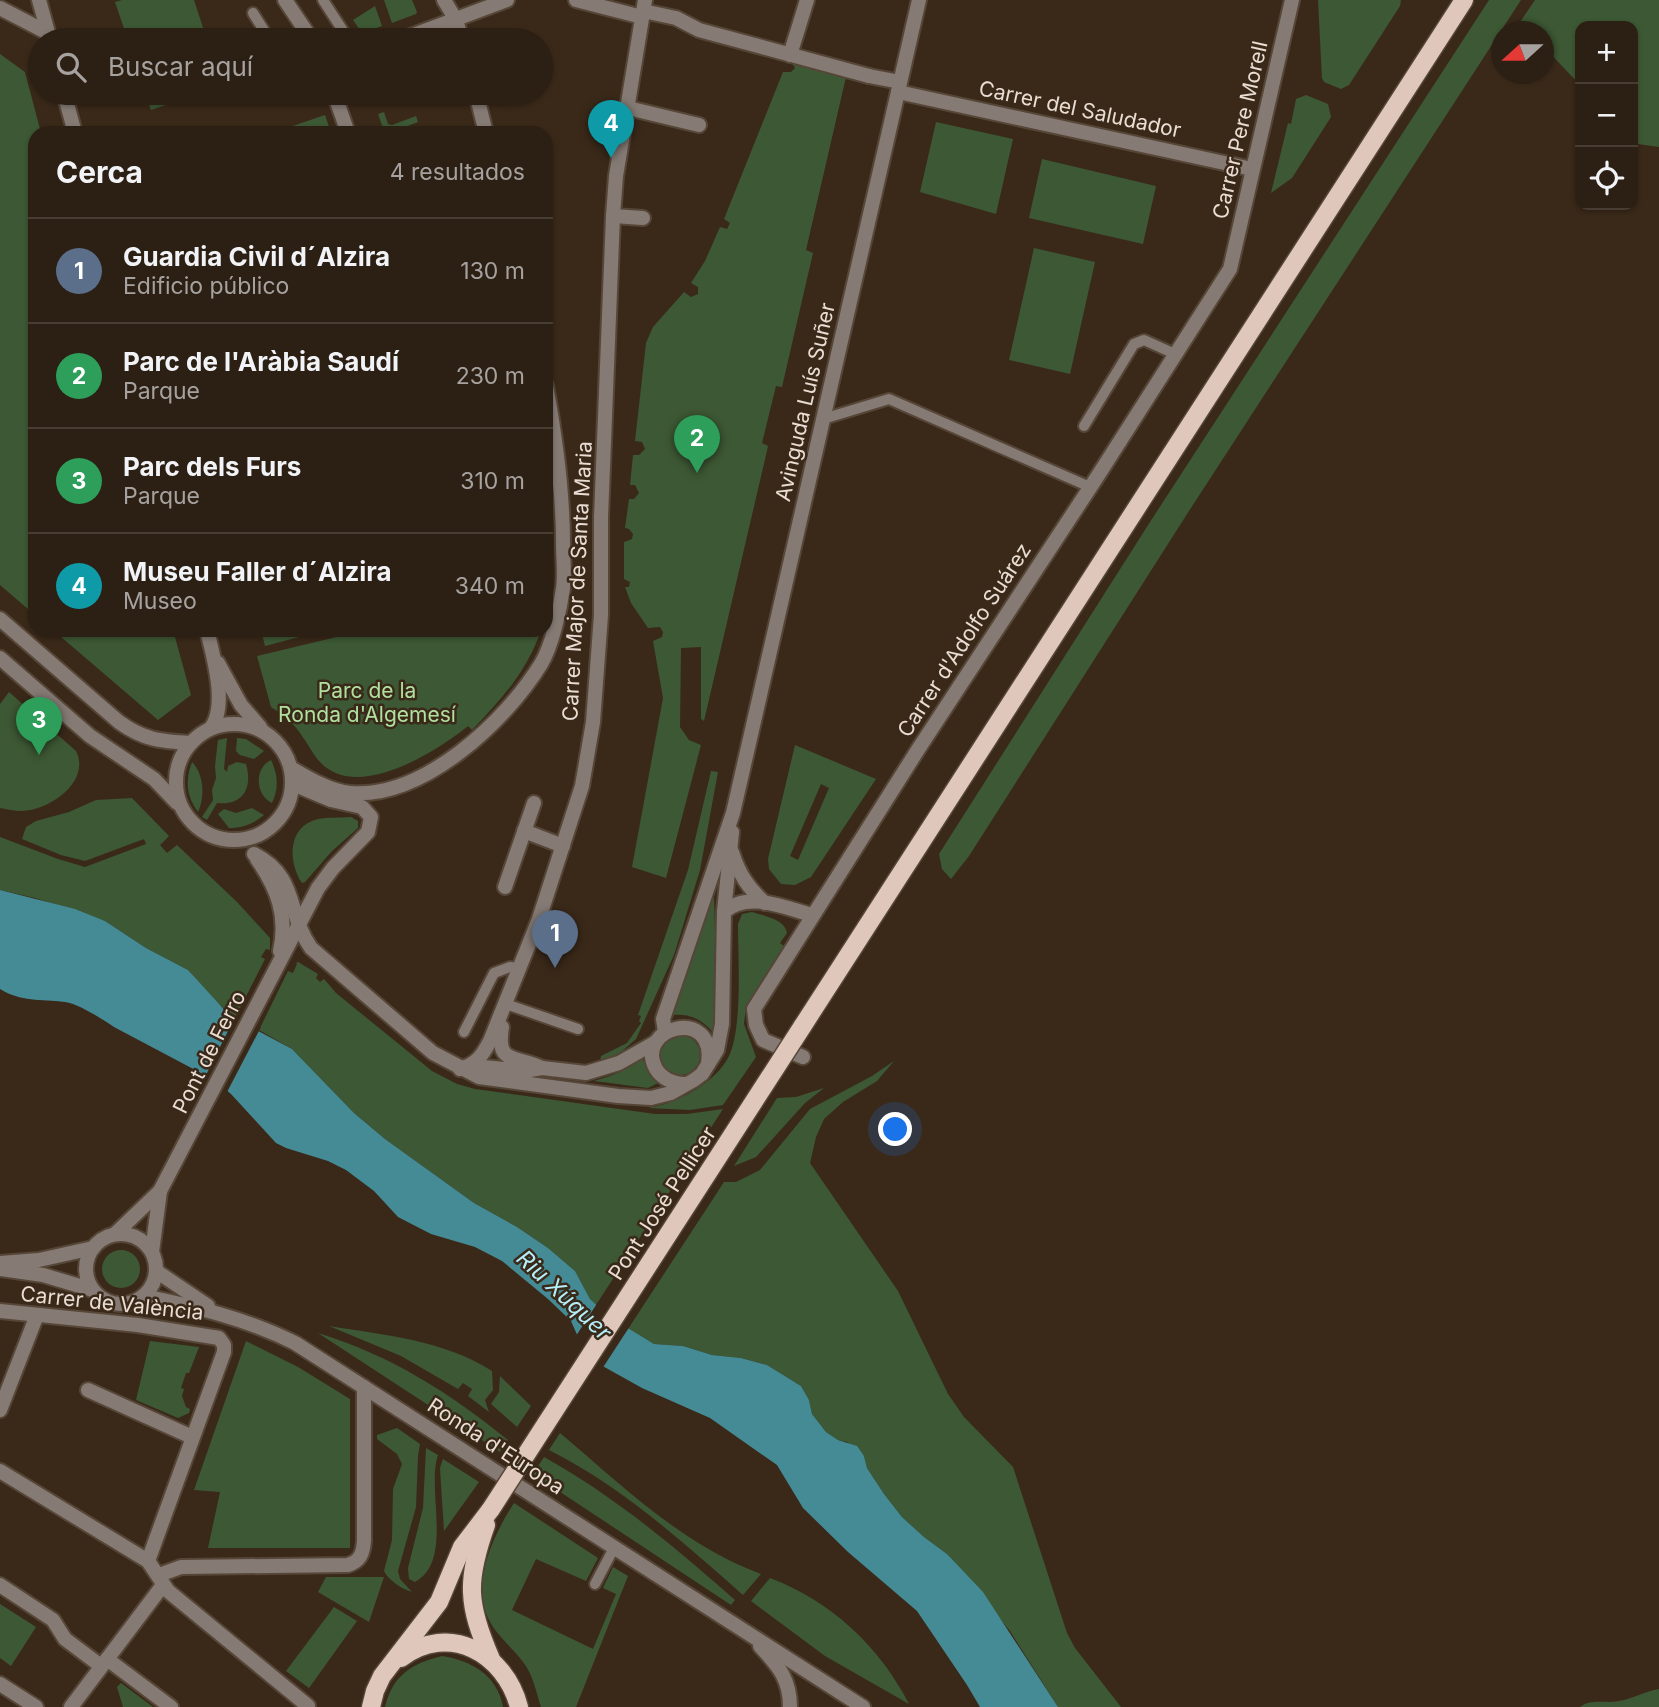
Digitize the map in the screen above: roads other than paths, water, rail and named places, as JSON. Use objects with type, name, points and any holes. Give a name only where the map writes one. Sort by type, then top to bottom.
[{"type":"main road","name":"Pont José Pellicer","points":[[492,1508],[1464,0]]},
{"type":"main road","points":[[492,1508],[471,1575],[470,1593],[480,1633],[491,1659],[509,1680],[519,1707]]},
{"type":"main road","points":[[363,1707],[373,1699],[382,1676],[439,1602],[462,1547],[492,1508]]},
{"type":"main road","points":[[393,1664],[410,1651],[430,1644],[452,1643],[473,1648],[491,1659]]},
{"type":"street","points":[[12,0],[0,8],[35,28]]},
{"type":"street","points":[[39,0],[47,28]]},
{"type":"street","points":[[285,0],[304,28]]},
{"type":"street","points":[[444,0],[458,28]]},
{"type":"street","points":[[434,28],[507,0]]},
{"type":"street","name":"Carrer del Saludador","points":[[576,0],[643,9],[676,18],[699,30],[869,76],[899,87],[1252,169]]},
{"type":"street","points":[[790,55],[807,0]]},
{"type":"street","name":"Avinguda Luís Suñer","points":[[661,1037],[663,1019],[733,813],[919,0]]},
{"type":"street","name":"Carrer Pere Morell","points":[[1230,268],[1292,0]]},
{"type":"street","name":"Carrer Major de Santa Maria","points":[[505,1006],[564,846],[582,786],[593,722],[601,604],[601,517],[613,216],[616,176],[643,9]]},
{"type":"street","points":[[67,105],[73,126]]},
{"type":"street","points":[[338,105],[346,126]]},
{"type":"street","points":[[478,105],[483,126]]},
{"type":"street","points":[[628,108],[699,125]]},
{"type":"street","points":[[613,216],[643,218]]},
{"type":"street","name":"Carrer d'Adolfo Suárez","points":[[803,1057],[763,1041],[756,1025],[754,1009],[913,756],[1230,268]]},
{"type":"street","points":[[553,429],[560,472],[564,585],[553,632]]},
{"type":"street","points":[[0,619],[137,735],[157,741],[190,743]]},
{"type":"street","points":[[178,805],[176,776],[180,760],[190,743],[211,728],[216,721],[220,704],[209,637]]},
{"type":"street","points":[[291,768],[307,778],[347,793],[373,791],[411,782],[436,769],[517,698],[543,662],[551,637]]},
{"type":"street","points":[[0,658],[90,736],[168,791],[193,826],[209,836],[237,841],[251,838],[270,828],[285,812],[293,784],[291,768],[281,747],[241,705],[212,653]]},
{"type":"street","points":[[211,728],[229,723],[264,731]]},
{"type":"street","points":[[277,966],[318,888],[332,869],[368,832],[372,823],[369,813],[362,807],[331,800],[293,784]]},
{"type":"street","points":[[505,887],[534,803]]},
{"type":"street","name":"Avinguda Luís Suñer","points":[[708,1065],[717,1050],[722,1024],[724,912],[733,813]]},
{"type":"street","points":[[524,831],[564,846]]},
{"type":"street","points":[[223,839],[269,862],[280,874],[299,927],[311,948],[433,1053],[466,1067],[479,1077],[651,1098],[671,1093],[694,1080],[708,1065],[709,1055],[699,1034],[684,1027],[661,1037],[619,1063],[586,1073],[542,1068],[524,1071],[466,1067]]},
{"type":"street","points":[[731,848],[748,887],[765,903]]},
{"type":"street","points":[[254,854],[273,883],[283,916],[284,935],[277,966]]},
{"type":"street","points":[[724,912],[733,904],[745,901],[813,915]]},
{"type":"street","name":"Pont de Ferro","points":[[160,1191],[277,966]]},
{"type":"street","points":[[466,1067],[481,1057],[505,1006]]},
{"type":"street","points":[[505,1006],[499,1045],[504,1053],[513,1059],[527,1061],[542,1068]]},
{"type":"street","points":[[661,1037],[653,1061],[657,1071],[673,1083],[684,1084]]},
{"type":"street","points":[[116,1234],[160,1191]]},
{"type":"street","points":[[152,1252],[134,1236],[116,1234],[104,1238],[93,1248],[85,1268],[93,1290],[102,1299],[113,1304],[132,1302],[144,1296],[152,1286],[156,1271],[152,1252],[160,1191]]},
{"type":"street","points":[[0,1263],[39,1260],[93,1248]]},
{"type":"street","points":[[0,1269],[43,1275],[93,1290]]},
{"type":"street","points":[[156,1271],[215,1311]]},
{"type":"street","points":[[144,1296],[215,1311]]},
{"type":"street","name":"Carrer de València","points":[[0,1311],[138,1325],[219,1338],[224,1345],[224,1352],[191,1437]]},
{"type":"street","name":"Ronda d'Europa","points":[[215,1311],[262,1326],[295,1343],[747,1632]]},
{"type":"street","points":[[0,1410],[37,1315]]},
{"type":"street","points":[[71,1707],[161,1580],[181,1567],[348,1565],[362,1556],[364,1387]]},
{"type":"street","points":[[88,1390],[191,1437],[148,1561]]},
{"type":"street","points":[[0,1471],[148,1561],[161,1580],[308,1706]]},
{"type":"street","points":[[0,1585],[52,1620],[65,1639],[171,1707]]},
{"type":"street","points":[[747,1632],[783,1672],[790,1696],[790,1707]]},
{"type":"street","points":[[747,1632],[863,1707]]},
{"type":"street","points":[[0,1684],[36,1707]]},
{"type":"lane","points":[[323,0],[341,28]]},
{"type":"lane","points":[[253,13],[263,28]]},
{"type":"lane","points":[[1084,426],[1134,344],[1144,340],[1175,354]]},
{"type":"lane","points":[[823,419],[889,399],[1090,487]]},
{"type":"lane","points":[[464,1032],[494,973],[510,967],[520,968]]},
{"type":"lane","points":[[505,1006],[578,1029]]},
{"type":"lane","points":[[595,1584],[615,1546]]},
{"type":"water","name":"Riu Xúquer","points":[[0,890],[75,909],[105,921],[146,948],[188,970],[230,1016],[292,1049],[354,1113],[385,1139],[474,1203],[548,1248],[575,1271],[590,1299],[608,1316],[654,1344],[683,1346],[712,1355],[741,1358],[767,1365],[801,1386],[809,1400],[812,1414],[826,1432],[838,1440],[857,1446],[864,1456],[867,1468],[902,1517],[947,1554],[983,1592],[1058,1707],[980,1707],[917,1611],[848,1552],[803,1508],[777,1465],[710,1418],[642,1388],[599,1364],[582,1346],[571,1321],[502,1261],[475,1247],[431,1234],[398,1217],[374,1191],[346,1170],[276,1143],[216,1081],[90,1012],[71,1003],[23,998],[0,989]]},
{"type":"place","name":"Museu Faller d´Alzira","points":[[611,158]]},
{"type":"place","name":"Parc de l'Aràbia Saudí","points":[[697,473]]},
{"type":"place","name":"Parc dels Furs","points":[[39,755]]},
{"type":"place","name":"Guardia Civil d´Alzira","points":[[555,968]]},
{"type":"park label","name":"Parc de la Ronda d'Algemesí","points":[[367,702]]}]
